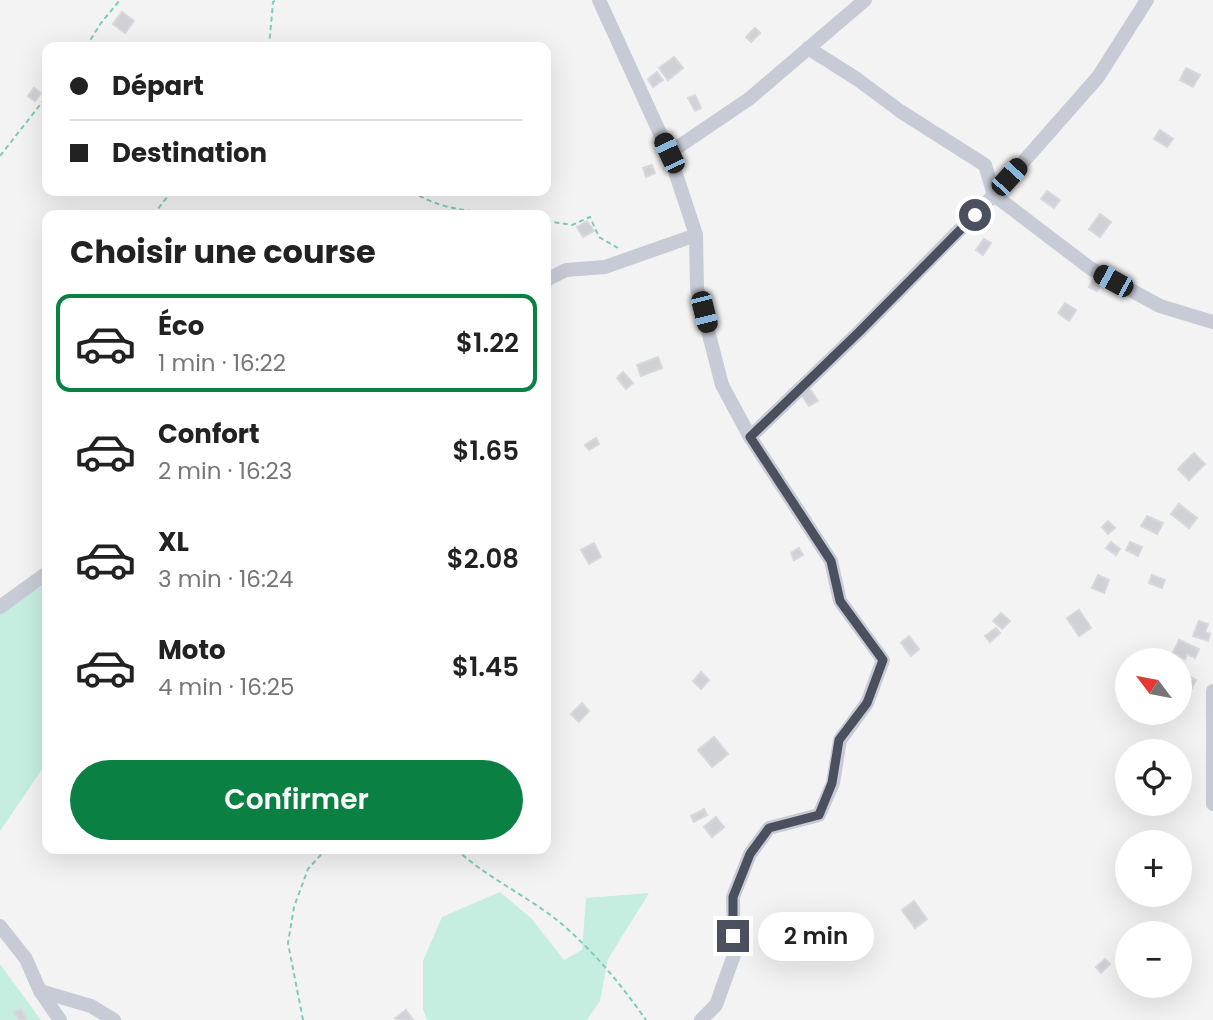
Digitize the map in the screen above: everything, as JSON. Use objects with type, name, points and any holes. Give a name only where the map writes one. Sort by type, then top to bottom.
[{"type":"street","points":[[598,0],[669,153],[696,235],[697,288],[722,385],[750,437],[831,561],[840,601],[883,660],[867,703],[839,740],[832,783],[819,815],[769,828],[750,854],[733,897],[734,955],[716,1005],[701,1020]]},
{"type":"street","points":[[669,153],[749,99],[865,0]]},
{"type":"street","points":[[750,437],[859,332],[994,195],[1098,77],[1147,0]]},
{"type":"street","points":[[808,48],[985,165],[994,195],[1090,268],[1160,306],[1213,322]]},
{"type":"street","points":[[551,278],[566,270],[605,267],[634,259],[696,235]]},
{"type":"street","points":[[0,607],[42,577]]},
{"type":"street","points":[[1213,691],[1213,804]]},
{"type":"street","points":[[0,926],[26,959],[40,991],[60,1020]]},
{"type":"street","points":[[40,991],[91,1006],[114,1020]]},
{"type":"path","points":[[89,42],[120,0]]},
{"type":"path","points":[[269,42],[273,2],[276,0]]},
{"type":"path","points":[[0,156],[42,102]]},
{"type":"path","points":[[157,210],[168,196]]},
{"type":"path","points":[[419,196],[427,202],[466,210]]},
{"type":"path","points":[[551,222],[572,225],[590,217],[600,237],[634,259]]},
{"type":"path","points":[[303,1020],[289,943],[294,906],[308,869],[322,854]]},
{"type":"path","points":[[461,854],[558,921],[619,981],[646,1020]]},
{"type":"green space","points":[[42,586],[42,769],[0,831],[0,612]]},
{"type":"green space","points":[[500,892],[531,918],[564,960],[582,950],[586,898],[649,893],[608,959],[600,1001],[587,1020],[427,1020],[423,1009],[423,961],[442,917]]},
{"type":"green space","points":[[0,964],[41,1020],[0,1020]]},
{"type":"building","points":[[122,12],[134,21],[125,33],[113,24]]},
{"type":"building","points":[[755,28],[760,33],[751,42],[746,37]]},
{"type":"building","points":[[674,57],[683,68],[668,80],[659,68]]},
{"type":"building","points":[[1186,68],[1200,75],[1193,87],[1180,80]]},
{"type":"building","points":[[657,72],[663,80],[653,87],[648,79]]},
{"type":"building","points":[[34,88],[41,93],[35,101],[28,96]]},
{"type":"building","points":[[695,95],[701,108],[695,111],[688,98]]},
{"type":"building","points":[[1160,130],[1173,139],[1167,147],[1154,139]]},
{"type":"building","points":[[652,165],[655,173],[646,177],[643,168]]},
{"type":"building","points":[[1047,191],[1060,200],[1054,208],[1041,199]]},
{"type":"building","points":[[1100,214],[1111,222],[1100,237],[1089,229]]},
{"type":"building","points":[[587,221],[594,231],[583,237],[577,227]]},
{"type":"building","points":[[984,239],[991,243],[983,255],[976,250]]},
{"type":"building","points":[[1096,275],[1104,280],[1097,291],[1089,287]]},
{"type":"building","points":[[1065,303],[1076,310],[1069,321],[1058,313]]},
{"type":"building","points":[[658,357],[662,368],[641,376],[637,365]]},
{"type":"building","points":[[623,372],[633,383],[626,389],[617,378]]},
{"type":"building","points":[[809,388],[818,401],[809,406],[801,394]]},
{"type":"building","points":[[596,438],[599,444],[589,450],[585,445]]},
{"type":"building","points":[[1194,453],[1205,464],[1189,480],[1178,469]]},
{"type":"building","points":[[1179,504],[1197,518],[1189,528],[1171,514]]},
{"type":"building","points":[[1147,516],[1163,523],[1157,534],[1141,526]]},
{"type":"building","points":[[1108,521],[1115,528],[1108,534],[1102,527]]},
{"type":"building","points":[[1111,542],[1120,549],[1116,555],[1106,548]]},
{"type":"building","points":[[1130,542],[1142,547],[1138,556],[1126,550]]},
{"type":"building","points":[[594,543],[601,557],[589,564],[581,550]]},
{"type":"building","points":[[799,548],[803,555],[794,560],[791,553]]},
{"type":"building","points":[[1098,575],[1109,580],[1104,593],[1092,588]]},
{"type":"building","points":[[1152,575],[1165,580],[1162,588],[1149,583]]},
{"type":"building","points":[[1079,610],[1091,628],[1079,636],[1067,618]]},
{"type":"building","points":[[1001,613],[1010,621],[1002,629],[993,621]]},
{"type":"building","points":[[1199,621],[1208,624],[1205,632],[1210,634],[1208,641],[1193,636]]},
{"type":"building","points":[[996,628],[1000,633],[990,642],[985,636]]},
{"type":"building","points":[[909,636],[919,649],[911,656],[901,643]]},
{"type":"building","points":[[1179,640],[1199,649],[1195,658],[1192,656],[1192,648],[1175,648]]},
{"type":"building","points":[[701,672],[709,680],[701,689],[693,681]]},
{"type":"building","points":[[582,703],[589,711],[579,722],[571,714]]},
{"type":"building","points":[[714,737],[728,754],[712,767],[698,750]]},
{"type":"building","points":[[704,809],[707,815],[694,822],[691,816]]},
{"type":"building","points":[[716,817],[724,827],[712,837],[704,827]]},
{"type":"building","points":[[914,901],[927,919],[915,928],[902,910]]},
{"type":"building","points":[[1105,959],[1110,964],[1101,973],[1096,967]]},
{"type":"building","points":[[21,1009],[26,1019],[24,1020],[19,1020],[14,1012]]},
{"type":"building","points":[[406,1010],[413,1020],[395,1018]]},
{"type":"route","points":[[733,936],[733,897],[750,854],[769,828],[819,815],[832,783],[839,740],[867,703],[883,660],[840,601],[831,561],[750,437],[975,215]]}]
